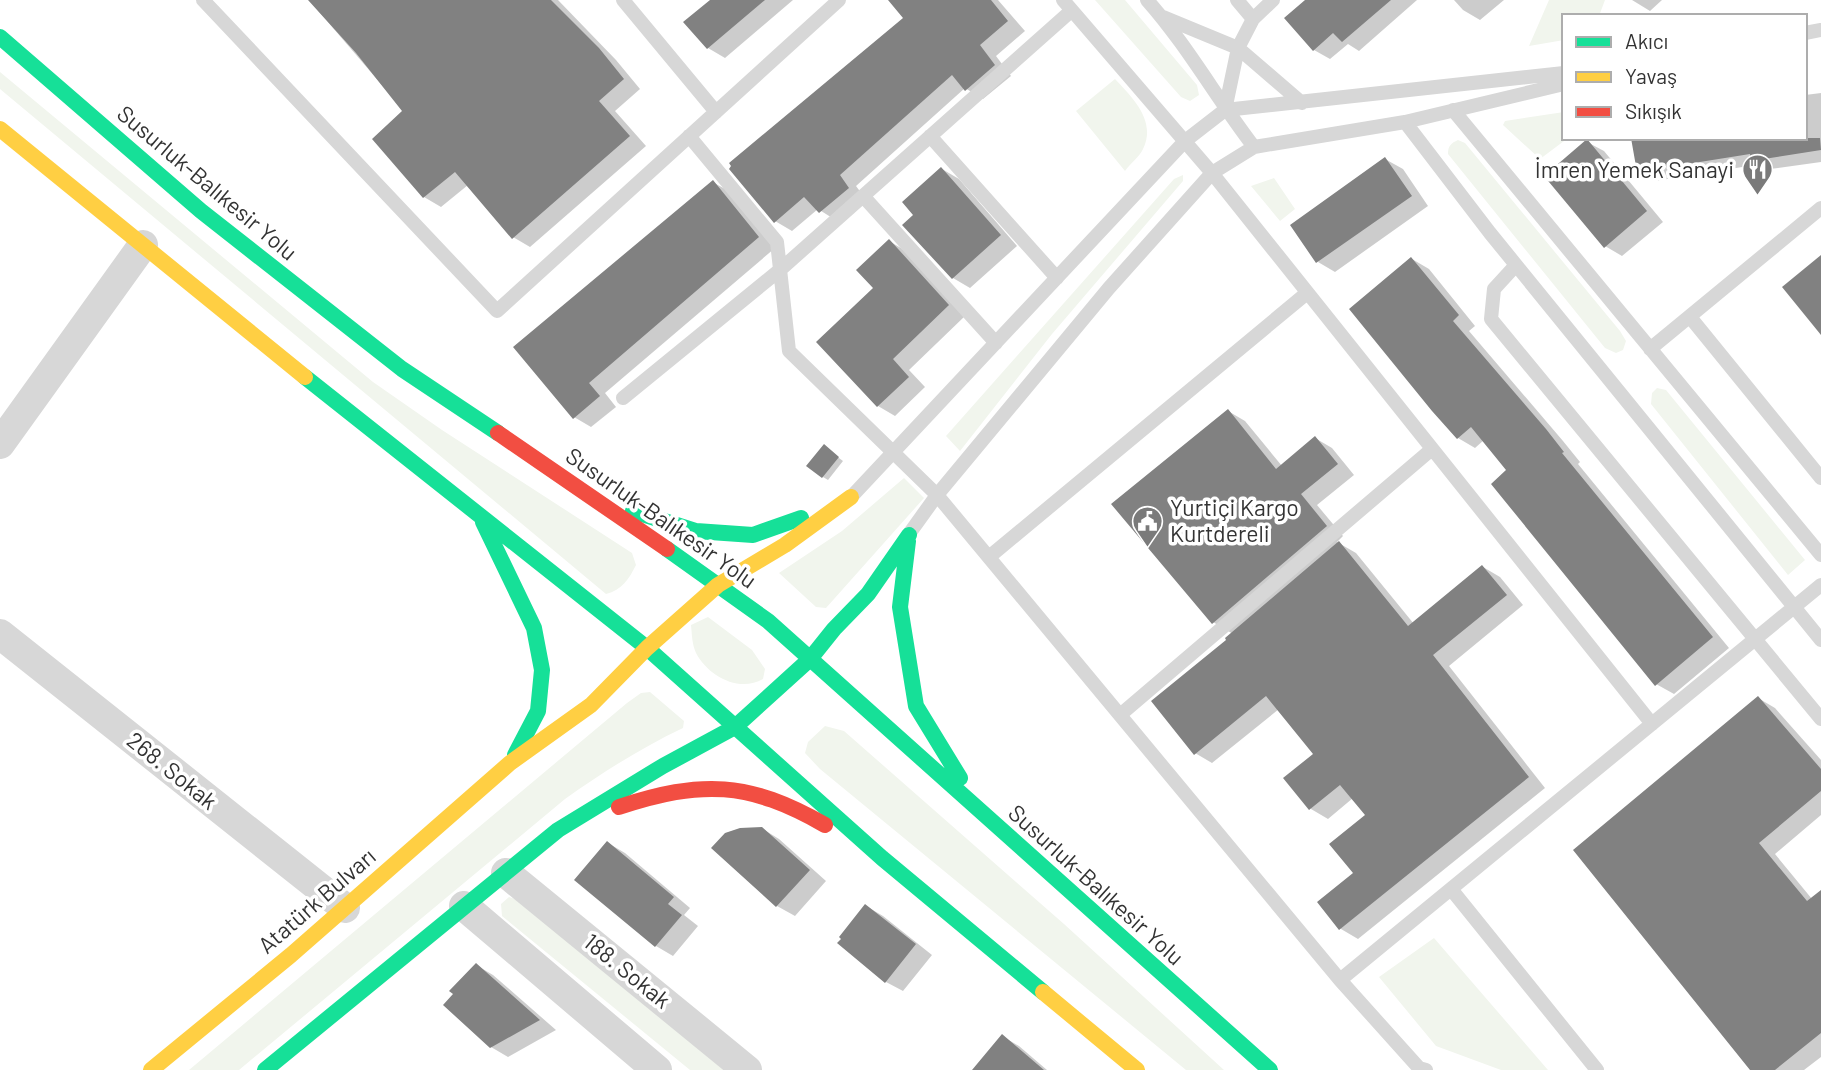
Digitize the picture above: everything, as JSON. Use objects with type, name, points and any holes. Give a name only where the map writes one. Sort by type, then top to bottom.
[{"type":"main road","name":"Susurluk-Balıkesir Yolu","points":[[0,37],[201,211],[402,369],[595,498],[768,621],[1270,1070]]},
{"type":"main road","points":[[0,129],[285,361],[647,648],[882,858],[1137,1070]]},
{"type":"main road","points":[[595,498],[696,531],[753,535],[785,526],[851,496]]},
{"type":"main road","points":[[510,763],[591,705],[647,648],[718,585],[785,545],[851,496]]},
{"type":"main road","points":[[479,513],[534,628],[542,670],[538,711],[510,763]]},
{"type":"main road","points":[[265,1070],[558,830],[663,766],[735,727],[810,659],[868,594],[909,535]]},
{"type":"main road","points":[[909,535],[900,607],[916,706],[982,813]]},
{"type":"main road","name":"Atatürk Bulvarı","points":[[151,1070],[345,908],[510,763]]},
{"type":"main road","points":[[558,830],[643,798],[680,791],[746,791],[796,808],[882,858]]},
{"type":"street","points":[[0,444],[143,245]]},
{"type":"street","name":"268. Sokak","points":[[0,634],[345,908]]},
{"type":"street","name":"188. Sokak","points":[[506,873],[747,1070]]},
{"type":"street","points":[[464,906],[657,1070]]},
{"type":"lane","points":[[202,0],[497,311],[839,0]]},
{"type":"lane","points":[[623,0],[716,112]]},
{"type":"lane","points":[[1147,0],[1254,147]]},
{"type":"lane","points":[[1237,0],[1253,19]]},
{"type":"lane","points":[[1225,110],[1238,48],[1253,19],[1273,0]]},
{"type":"lane","points":[[623,398],[781,269],[930,136],[1067,5],[1212,173],[1652,723]]},
{"type":"lane","points":[[1161,16],[1238,48],[1302,103]]},
{"type":"lane","points":[[851,496],[1185,141],[1225,110],[1562,73]]},
{"type":"lane","points":[[909,535],[937,495],[1109,288],[1212,173],[1254,147],[1405,122],[1562,84]]},
{"type":"lane","points":[[1453,110],[1821,555]]},
{"type":"lane","points":[[1405,122],[1516,265],[1821,640]]},
{"type":"lane","points":[[689,136],[777,242],[789,351],[937,495],[1340,980],[1419,1068],[1426,1070]]},
{"type":"lane","points":[[930,136],[1056,278]]},
{"type":"lane","points":[[863,196],[996,343]]},
{"type":"lane","points":[[1650,349],[1821,208]]},
{"type":"lane","points":[[1516,265],[1494,289],[1491,320],[1821,719]]},
{"type":"lane","points":[[989,557],[1307,293]]},
{"type":"lane","points":[[1690,317],[1821,478]]},
{"type":"lane","points":[[1120,715],[1432,449]]},
{"type":"lane","points":[[1340,980],[1821,585]]},
{"type":"lane","points":[[1451,889],[1597,1070]]},
{"type":"shaded area","points":[[1095,0],[1125,0],[1197,85],[1199,95],[1190,101],[1181,97]]},
{"type":"shaded area","points":[[1549,0],[1605,0],[1600,14],[1562,14],[1562,40],[1529,46]]},
{"type":"shaded area","points":[[0,72],[373,382],[632,553],[636,565],[628,579],[621,587],[606,594],[0,89]]},
{"type":"shaded area","points":[[1115,79],[1141,110],[1147,129],[1143,149],[1125,171],[1076,111]]},
{"type":"shaded area","points":[[1562,112],[1562,140],[1565,140],[1540,159],[1503,125],[1505,121]]},
{"type":"shaded area","points":[[1458,140],[1465,143],[1620,331],[1626,341],[1623,350],[1616,353],[1605,348],[1448,154],[1450,145]]},
{"type":"shaded area","points":[[1183,175],[1183,181],[1052,334],[960,451],[946,436],[1174,179]]},
{"type":"shaded area","points":[[1274,178],[1295,209],[1280,221],[1251,186]]},
{"type":"shaded area","points":[[1657,388],[1666,390],[1805,560],[1788,575],[1651,404],[1652,393]]},
{"type":"shaded area","points":[[904,478],[924,498],[826,608],[816,607],[779,573],[842,531]]},
{"type":"shaded area","points":[[708,617],[752,650],[765,669],[763,679],[754,683],[734,683],[708,669],[696,653],[691,625]]},
{"type":"shaded area","points":[[650,692],[684,721],[683,728],[622,761],[565,799],[239,1070],[189,1070],[627,703],[641,693]]},
{"type":"shaded area","points":[[825,726],[844,731],[1064,924],[1224,1070],[1186,1070],[820,769],[805,753],[808,742]]},
{"type":"shaded area","points":[[509,897],[518,900],[725,1070],[690,1070],[502,916],[501,904]]},
{"type":"shaded area","points":[[1434,938],[1548,1070],[1501,1070],[1436,1046],[1379,977]]},
{"type":"building","points":[[308,0],[551,0],[599,48],[624,79],[599,101],[630,136],[512,239],[455,172],[423,198],[372,139],[402,111],[356,53]]},
{"type":"building","points":[[710,0],[765,0],[707,49],[683,22]]},
{"type":"building","points":[[888,0],[991,0],[1008,21],[980,45],[995,65],[965,91],[952,75],[840,175],[849,188],[819,213],[804,197],[774,223],[729,169],[729,163],[903,18]]},
{"type":"building","points":[[1305,0],[1391,0],[1342,42],[1333,33],[1313,51],[1284,18]]},
{"type":"building","points":[[1820,138],[1821,150],[1751,161],[1750,154],[1637,172],[1631,140]]},
{"type":"building","points":[[1588,140],[1647,211],[1604,248],[1544,176]]},
{"type":"building","points":[[1385,157],[1412,196],[1316,263],[1290,225]]},
{"type":"building","points":[[941,167],[1001,235],[952,279],[902,225],[913,215],[902,202]]},
{"type":"building","points":[[713,180],[759,237],[589,383],[600,396],[573,419],[513,347]]},
{"type":"building","points":[[889,239],[949,305],[893,359],[909,377],[877,407],[816,342],[873,288],[856,270]]},
{"type":"building","points":[[1821,255],[1821,335],[1782,287]]},
{"type":"building","points":[[1411,257],[1459,315],[1453,321],[1546,429],[1564,452],[1562,453],[1713,637],[1655,686],[1491,484],[1506,470],[1471,427],[1457,439],[1349,309]]},
{"type":"building","points":[[1228,409],[1276,469],[1315,436],[1338,464],[1301,494],[1327,526],[1212,624],[1111,504]]},
{"type":"building","points":[[824,444],[839,457],[822,478],[806,466]]},
{"type":"building","points":[[1339,541],[1408,626],[1482,565],[1507,595],[1433,655],[1529,777],[1339,930],[1317,902],[1353,873],[1329,844],[1365,815],[1340,785],[1309,810],[1283,778],[1313,754],[1266,696],[1194,755],[1151,701],[1226,640],[1225,638]]},
{"type":"building","points":[[1758,696],[1821,769],[1821,791],[1759,843],[1807,901],[1821,890],[1821,1033],[1775,1070],[1750,1070],[1573,850]]},
{"type":"building","points":[[762,827],[810,870],[776,907],[711,848],[725,833],[740,828]]},
{"type":"building","points":[[607,841],[674,897],[668,904],[682,915],[655,947],[574,880]]},
{"type":"building","points":[[865,904],[916,944],[885,983],[837,943]]},
{"type":"building","points":[[476,963],[540,1020],[490,1048],[443,1005],[453,994],[449,991]]},
{"type":"building","points":[[1002,1034],[1044,1070],[972,1070]]},
{"type":"traffic: fast","points":[[0,37],[201,211],[402,369],[498,433]]},
{"type":"traffic: fast","points":[[305,377],[647,648],[882,858],[1043,992]]},
{"type":"traffic: fast","points":[[633,511],[696,531],[753,535],[801,518]]},
{"type":"traffic: fast","points":[[483,522],[534,628],[542,670],[538,711],[515,755]]},
{"type":"traffic: fast","points":[[558,830],[663,766],[735,727],[810,659],[868,594],[909,535]]},
{"type":"traffic: fast","points":[[908,541],[900,607],[916,706],[960,778]]},
{"type":"traffic: fast","points":[[667,549],[768,621],[1270,1070]]},
{"type":"traffic: fast","points":[[265,1070],[558,830]]},
{"type":"traffic: slow","points":[[0,129],[305,377]]},
{"type":"traffic: slow","points":[[510,763],[591,705],[647,648],[718,585],[785,545],[851,497]]},
{"type":"traffic: slow","points":[[151,1070],[291,955],[510,763]]},
{"type":"traffic: slow","points":[[1043,992],[1137,1070]]},
{"type":"traffic: jam","points":[[498,433],[667,549]]},
{"type":"traffic: jam","points":[[619,807],[675,792],[724,789],[772,800],[825,825]]},
{"type":"place","name":"İmren Yemek Sanayi","points":[[1757,197]]},
{"type":"place","name":"Yurtiçi Kargo Kurtdereli","points":[[1147,548]]}]
